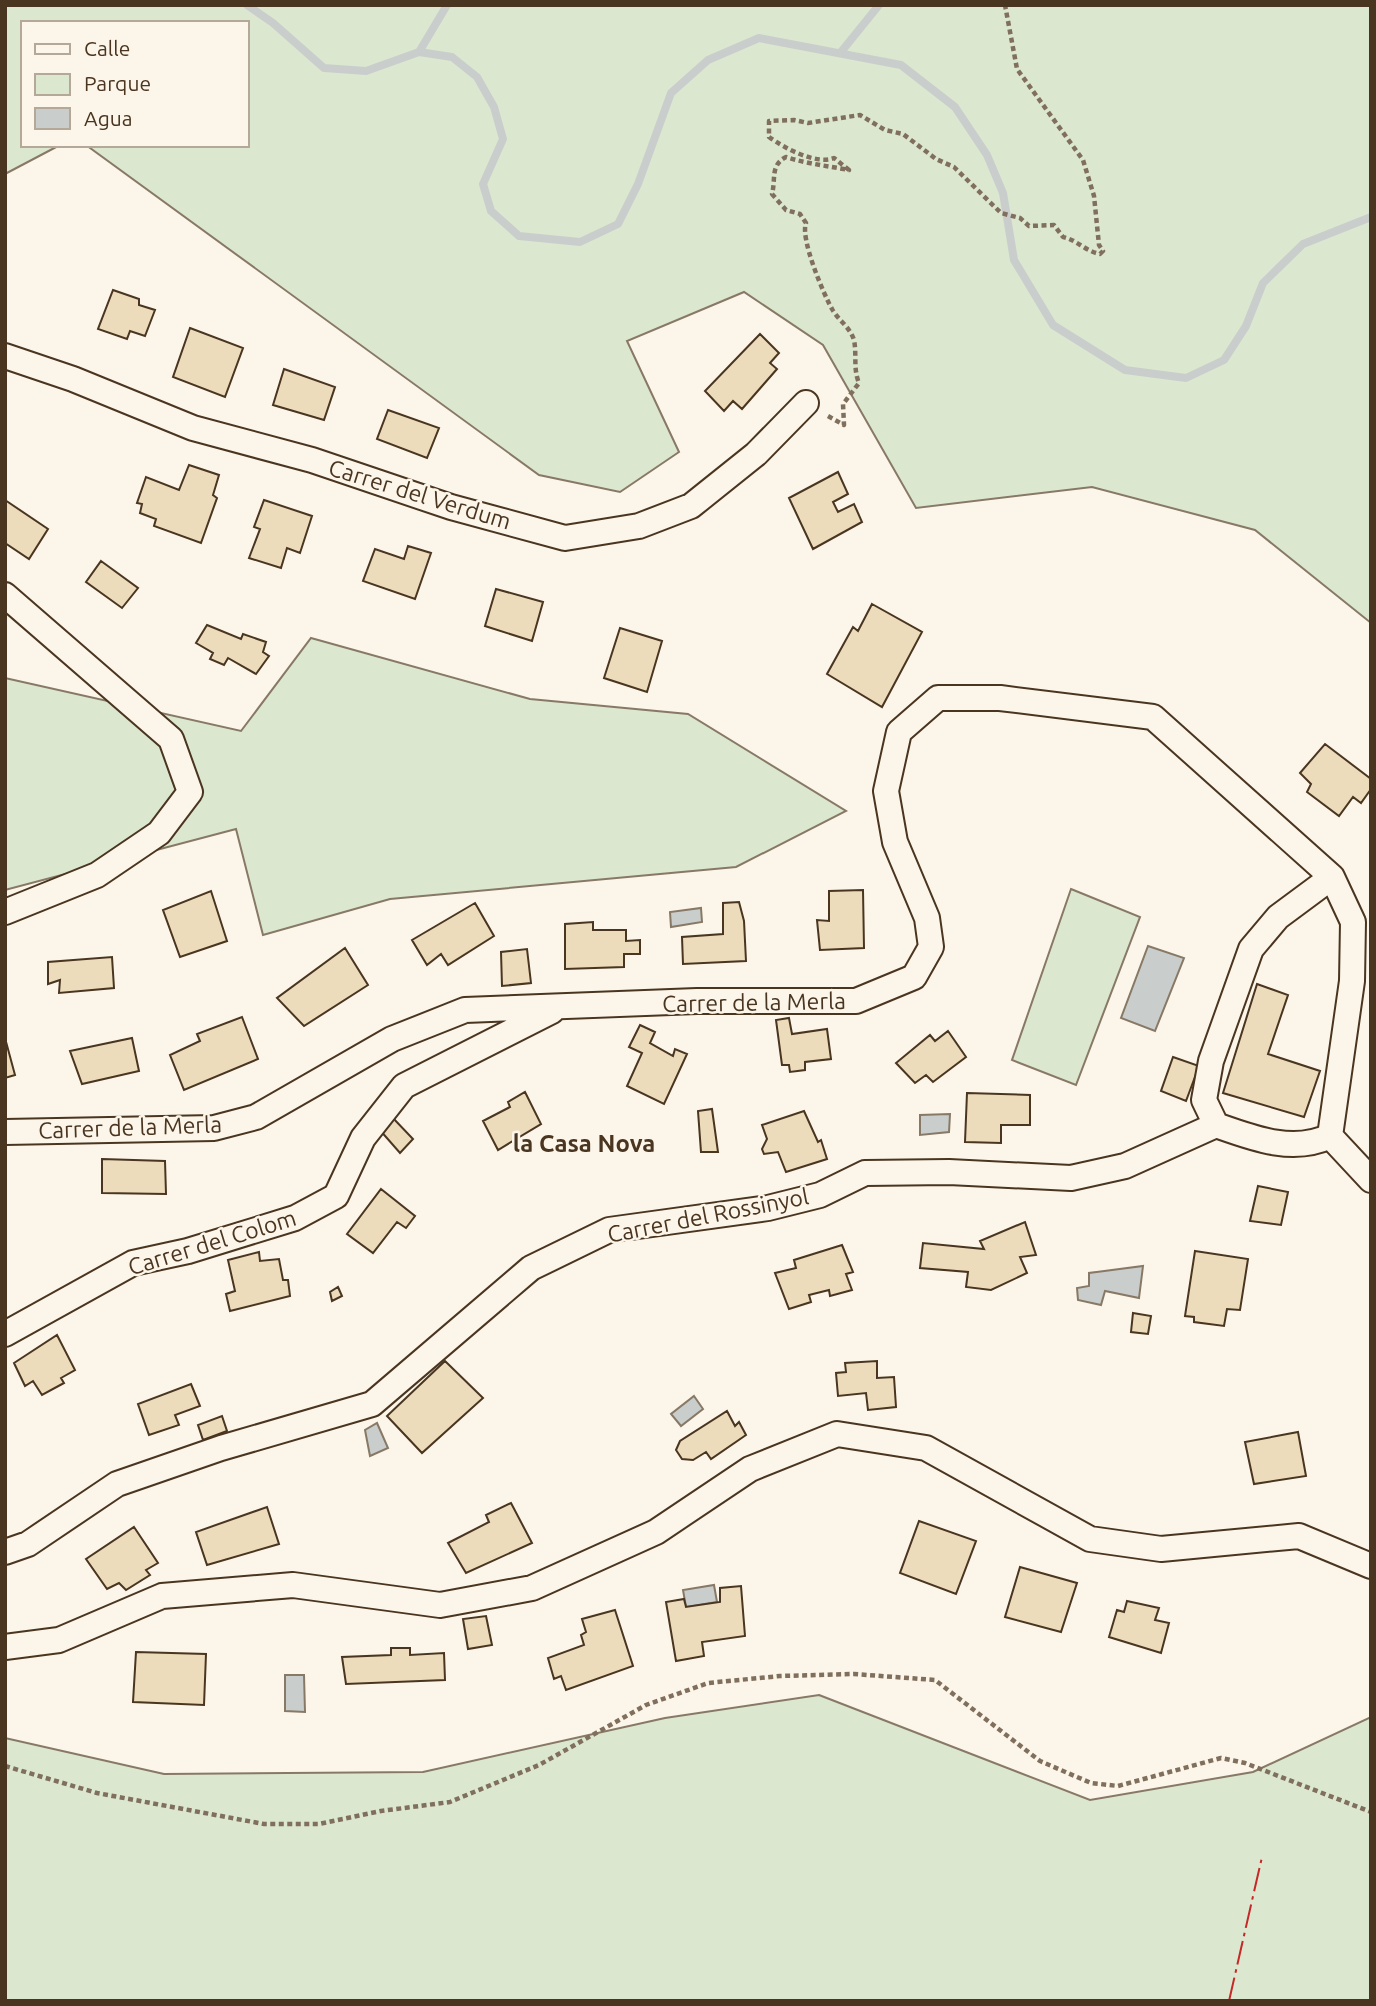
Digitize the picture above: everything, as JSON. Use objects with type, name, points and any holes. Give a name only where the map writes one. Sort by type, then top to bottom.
[{"type":"street","name":"Carrer del Verdum","points":[[5,356],[73,379],[193,428],[312,460],[452,507],[565,538],[639,526],[691,506],[756,454],[806,403]]},
{"type":"street","points":[[5,596],[171,739],[190,792],[159,833],[97,875],[5,912]]},
{"type":"street","name":"Carrer de la Merla","points":[[5,1132],[215,1128],[256,1117],[392,1038],[465,1010],[697,1001],[856,1001],[914,977],[931,947],[928,918],[895,842],[886,791],[900,732],[938,698],[1000,698],[1153,717],[1332,877],[1353,922],[1353,981],[1323,1140]]},
{"type":"street","points":[[1332,877],[1278,917],[1251,949],[1211,1061],[1204,1100],[1216,1125],[1264,1143],[1323,1140],[1371,1180]]},
{"type":"street","name":"Carrer del Colom","points":[[5,1334],[133,1263],[188,1251],[295,1218],[335,1196],[362,1138],[404,1086],[560,1007]]},
{"type":"street","name":"Carrer del Rossinyol","points":[[5,1552],[28,1544],[117,1484],[221,1448],[372,1404],[531,1268],[609,1230],[768,1208],[820,1195],[865,1173],[949,1172],[1071,1178],[1125,1166],[1216,1125]]},
{"type":"street","points":[[5,1647],[59,1640],[162,1596],[293,1585],[440,1605],[532,1588],[656,1532],[751,1469],[837,1434],[926,1448],[1090,1539],[1161,1549],[1299,1536],[1371,1566]]},
{"type":"path","points":[[806,403],[844,425],[843,404],[859,383],[853,359],[854,341],[842,320],[833,312],[814,267],[803,232],[806,223],[800,214],[786,210],[772,194],[773,171],[779,160],[786,156],[816,167],[837,166],[849,170],[834,158],[817,159],[777,143],[769,137],[769,121],[794,120],[808,123],[860,115],[884,130],[903,134],[936,159],[954,167],[1001,213],[1020,218],[1029,226],[1054,225],[1063,237],[1072,239],[1088,252],[1100,254],[1103,251],[1099,245],[1094,195],[1083,160],[1017,69],[1005,5]]},
{"type":"path","points":[[5,1766],[109,1796],[264,1824],[319,1824],[381,1811],[450,1802],[539,1765],[646,1705],[708,1684],[780,1676],[854,1674],[935,1680],[1040,1761],[1091,1783],[1118,1786],[1221,1758],[1245,1763],[1371,1812]]},
{"type":"green space","points":[[5,5],[1371,5],[1371,623],[1255,530],[1092,487],[916,508],[823,345],[744,292],[627,341],[679,452],[620,492],[539,475],[89,147],[248,147],[248,21],[21,21],[21,147],[56,147],[5,174]]},
{"type":"green space","points":[[311,638],[530,699],[688,714],[846,811],[736,867],[390,899],[263,935],[236,829],[5,890],[5,678],[241,731]]},
{"type":"green space","points":[[1071,889],[1140,917],[1076,1085],[1012,1060]]},
{"type":"green space","points":[[819,1695],[1090,1800],[1253,1772],[1371,1717],[1371,2001],[5,2001],[5,1738],[164,1774],[423,1772],[665,1718]]},
{"type":"water","points":[[701,908],[702,922],[671,927],[670,912]]},
{"type":"water","points":[[1148,946],[1184,958],[1155,1031],[1121,1018]]},
{"type":"water","points":[[950,1114],[949,1132],[920,1135],[920,1115]]},
{"type":"water","points":[[1143,1266],[1139,1298],[1105,1291],[1101,1305],[1078,1300],[1077,1288],[1089,1286],[1089,1273]]},
{"type":"water","points":[[694,1396],[703,1409],[681,1426],[671,1414]]},
{"type":"water","points":[[377,1423],[388,1448],[370,1456],[365,1430]]},
{"type":"water","points":[[714,1585],[717,1602],[686,1607],[683,1590]]},
{"type":"water","points":[[285,1675],[304,1675],[305,1712],[285,1711]]},
{"type":"building","points":[[113,290],[139,299],[139,305],[155,310],[145,336],[130,331],[127,339],[98,329]]},
{"type":"building","points":[[190,328],[243,348],[225,397],[173,377]]},
{"type":"building","points":[[760,334],[779,353],[770,363],[777,369],[742,409],[733,401],[724,411],[705,391]]},
{"type":"building","points":[[284,369],[335,387],[324,420],[273,405]]},
{"type":"building","points":[[388,410],[439,428],[427,458],[377,439]]},
{"type":"building","points":[[189,465],[219,475],[213,495],[217,498],[201,543],[154,526],[156,519],[140,513],[142,504],[137,503],[146,477],[179,490]]},
{"type":"building","points":[[838,472],[848,494],[833,502],[838,512],[854,504],[862,522],[813,549],[789,498]]},
{"type":"building","points":[[5,500],[48,529],[29,559],[5,543]]},
{"type":"building","points":[[264,500],[312,516],[300,553],[287,548],[281,568],[249,558],[260,529],[254,527]]},
{"type":"building","points":[[408,546],[431,553],[415,599],[363,581],[375,549],[404,559]]},
{"type":"building","points":[[101,561],[138,588],[122,608],[86,582]]},
{"type":"building","points":[[496,589],[543,602],[532,641],[485,626]]},
{"type":"building","points":[[872,604],[922,632],[882,707],[827,674],[853,627],[858,631]]},
{"type":"building","points":[[207,625],[241,639],[243,634],[266,642],[263,652],[269,656],[256,674],[228,658],[224,665],[210,659],[213,653],[196,643]]},
{"type":"building","points":[[620,628],[662,641],[647,692],[604,678]]},
{"type":"building","points":[[1325,744],[1371,779],[1371,789],[1361,803],[1353,797],[1339,816],[1307,792],[1311,784],[1300,773]]},
{"type":"building","points":[[863,890],[864,948],[820,950],[817,920],[829,921],[829,891]]},
{"type":"building","points":[[211,891],[227,941],[180,957],[163,910]]},
{"type":"building","points":[[739,902],[744,921],[746,961],[683,964],[682,937],[723,934],[723,903]]},
{"type":"building","points":[[475,903],[494,936],[448,965],[441,954],[427,965],[412,940]]},
{"type":"building","points":[[593,922],[593,930],[626,930],[626,941],[640,940],[640,954],[624,954],[624,967],[565,969],[565,924]]},
{"type":"building","points":[[345,948],[368,985],[304,1026],[277,998]]},
{"type":"building","points":[[527,949],[531,983],[502,986],[501,952]]},
{"type":"building","points":[[112,957],[114,988],[59,993],[60,980],[48,984],[48,962]]},
{"type":"building","points":[[1257,984],[1288,995],[1268,1054],[1320,1071],[1304,1117],[1223,1093]]},
{"type":"building","points":[[242,1017],[258,1059],[184,1090],[170,1055],[200,1041],[197,1034]]},
{"type":"building","points":[[789,1018],[792,1034],[827,1029],[831,1059],[805,1062],[805,1070],[790,1072],[789,1065],[782,1065],[776,1020]]},
{"type":"building","points":[[640,1025],[655,1032],[650,1043],[673,1056],[675,1049],[687,1054],[664,1104],[627,1086],[642,1053],[629,1047]]},
{"type":"building","points":[[948,1031],[966,1057],[933,1082],[926,1075],[915,1083],[896,1063],[930,1035],[935,1041]]},
{"type":"building","points":[[5,1038],[15,1075],[5,1078]]},
{"type":"building","points":[[132,1038],[139,1071],[82,1084],[70,1051]]},
{"type":"building","points":[[1173,1057],[1199,1066],[1186,1101],[1161,1091]]},
{"type":"building","points":[[525,1092],[541,1124],[498,1150],[483,1121],[510,1107],[508,1102]]},
{"type":"building","points":[[967,1093],[1030,1095],[1030,1125],[1001,1125],[1001,1143],[965,1142]]},
{"type":"building","points":[[712,1109],[718,1152],[701,1152],[698,1111]]},
{"type":"building","points":[[804,1111],[818,1142],[821,1140],[827,1159],[786,1172],[778,1152],[764,1154],[762,1149],[767,1139],[762,1125]]},
{"type":"building","points":[[392,1117],[413,1139],[400,1153],[379,1129]]},
{"type":"building","points":[[102,1159],[165,1161],[166,1194],[102,1193]]},
{"type":"building","points":[[1258,1186],[1288,1192],[1281,1225],[1250,1221]]},
{"type":"building","points":[[381,1189],[415,1216],[406,1228],[397,1222],[373,1253],[347,1234]]},
{"type":"building","points":[[1025,1222],[1036,1255],[1020,1257],[1027,1273],[991,1290],[966,1287],[968,1272],[920,1268],[923,1243],[984,1249],[980,1241]]},
{"type":"building","points":[[842,1245],[853,1272],[846,1274],[852,1290],[830,1296],[829,1290],[809,1295],[811,1302],[789,1309],[775,1273],[796,1268],[794,1260]]},
{"type":"building","points":[[1195,1251],[1248,1259],[1240,1310],[1227,1309],[1224,1326],[1194,1322],[1194,1317],[1185,1316]]},
{"type":"building","points":[[259,1252],[260,1261],[279,1259],[283,1280],[288,1280],[290,1296],[230,1311],[226,1294],[235,1291],[228,1260]]},
{"type":"building","points":[[338,1287],[342,1296],[332,1301],[330,1292]]},
{"type":"building","points":[[1133,1313],[1151,1316],[1148,1334],[1131,1332]]},
{"type":"building","points":[[57,1335],[75,1370],[61,1378],[64,1383],[42,1395],[33,1381],[25,1386],[14,1363]]},
{"type":"building","points":[[445,1361],[483,1398],[422,1453],[387,1416]]},
{"type":"building","points":[[877,1361],[877,1378],[894,1377],[896,1407],[868,1410],[866,1393],[838,1396],[836,1373],[846,1372],[845,1363]]},
{"type":"building","points":[[191,1384],[200,1406],[175,1415],[179,1425],[149,1435],[138,1404]]},
{"type":"building","points":[[727,1411],[735,1426],[739,1422],[746,1435],[711,1459],[706,1452],[693,1460],[682,1459],[676,1450],[680,1441]]},
{"type":"building","points":[[222,1416],[227,1431],[203,1440],[198,1425]]},
{"type":"building","points":[[1298,1432],[1306,1476],[1254,1484],[1245,1442]]},
{"type":"building","points":[[511,1503],[532,1543],[466,1573],[448,1543],[489,1522],[486,1515]]},
{"type":"building","points":[[267,1507],[279,1544],[207,1565],[196,1532]]},
{"type":"building","points":[[919,1521],[976,1541],[956,1594],[900,1573]]},
{"type":"building","points":[[134,1527],[158,1563],[146,1570],[150,1575],[126,1590],[119,1583],[107,1589],[86,1559]]},
{"type":"building","points":[[1020,1567],[1077,1583],[1061,1632],[1005,1617]]},
{"type":"building","points":[[741,1586],[745,1636],[702,1642],[704,1656],[676,1661],[666,1602],[684,1599],[686,1607],[720,1602],[720,1588]]},
{"type":"building","points":[[1127,1601],[1159,1608],[1155,1620],[1169,1623],[1161,1653],[1109,1637],[1117,1610],[1124,1612]]},
{"type":"building","points":[[615,1610],[633,1666],[566,1690],[561,1676],[554,1679],[548,1658],[584,1645],[581,1635],[586,1632],[582,1619]]},
{"type":"building","points":[[486,1616],[492,1645],[468,1649],[463,1619]]},
{"type":"building","points":[[391,1648],[410,1648],[410,1655],[444,1653],[445,1680],[346,1684],[342,1657],[391,1655]]},
{"type":"building","points":[[136,1652],[206,1654],[204,1705],[133,1702]]},
{"type":"waterway","points":[[247,5],[273,23],[324,68],[366,71],[419,52],[452,57],[477,77],[494,107],[503,139],[483,184],[491,211],[519,236],[580,242],[618,224],[638,184],[671,93],[708,60],[759,38],[901,65],[955,107],[987,155],[1003,193],[1014,260],[1053,325],[1125,370],[1186,378],[1224,360],[1246,326],[1263,283],[1303,244],[1371,217]]},
{"type":"waterway","points":[[419,52],[447,5]]},
{"type":"waterway","points":[[841,52],[879,5]]},
{"type":"power","points":[[1229,2001],[1262,1857]]},
{"type":"district","name":"la Casa Nova","points":[[584,1143]]}]
